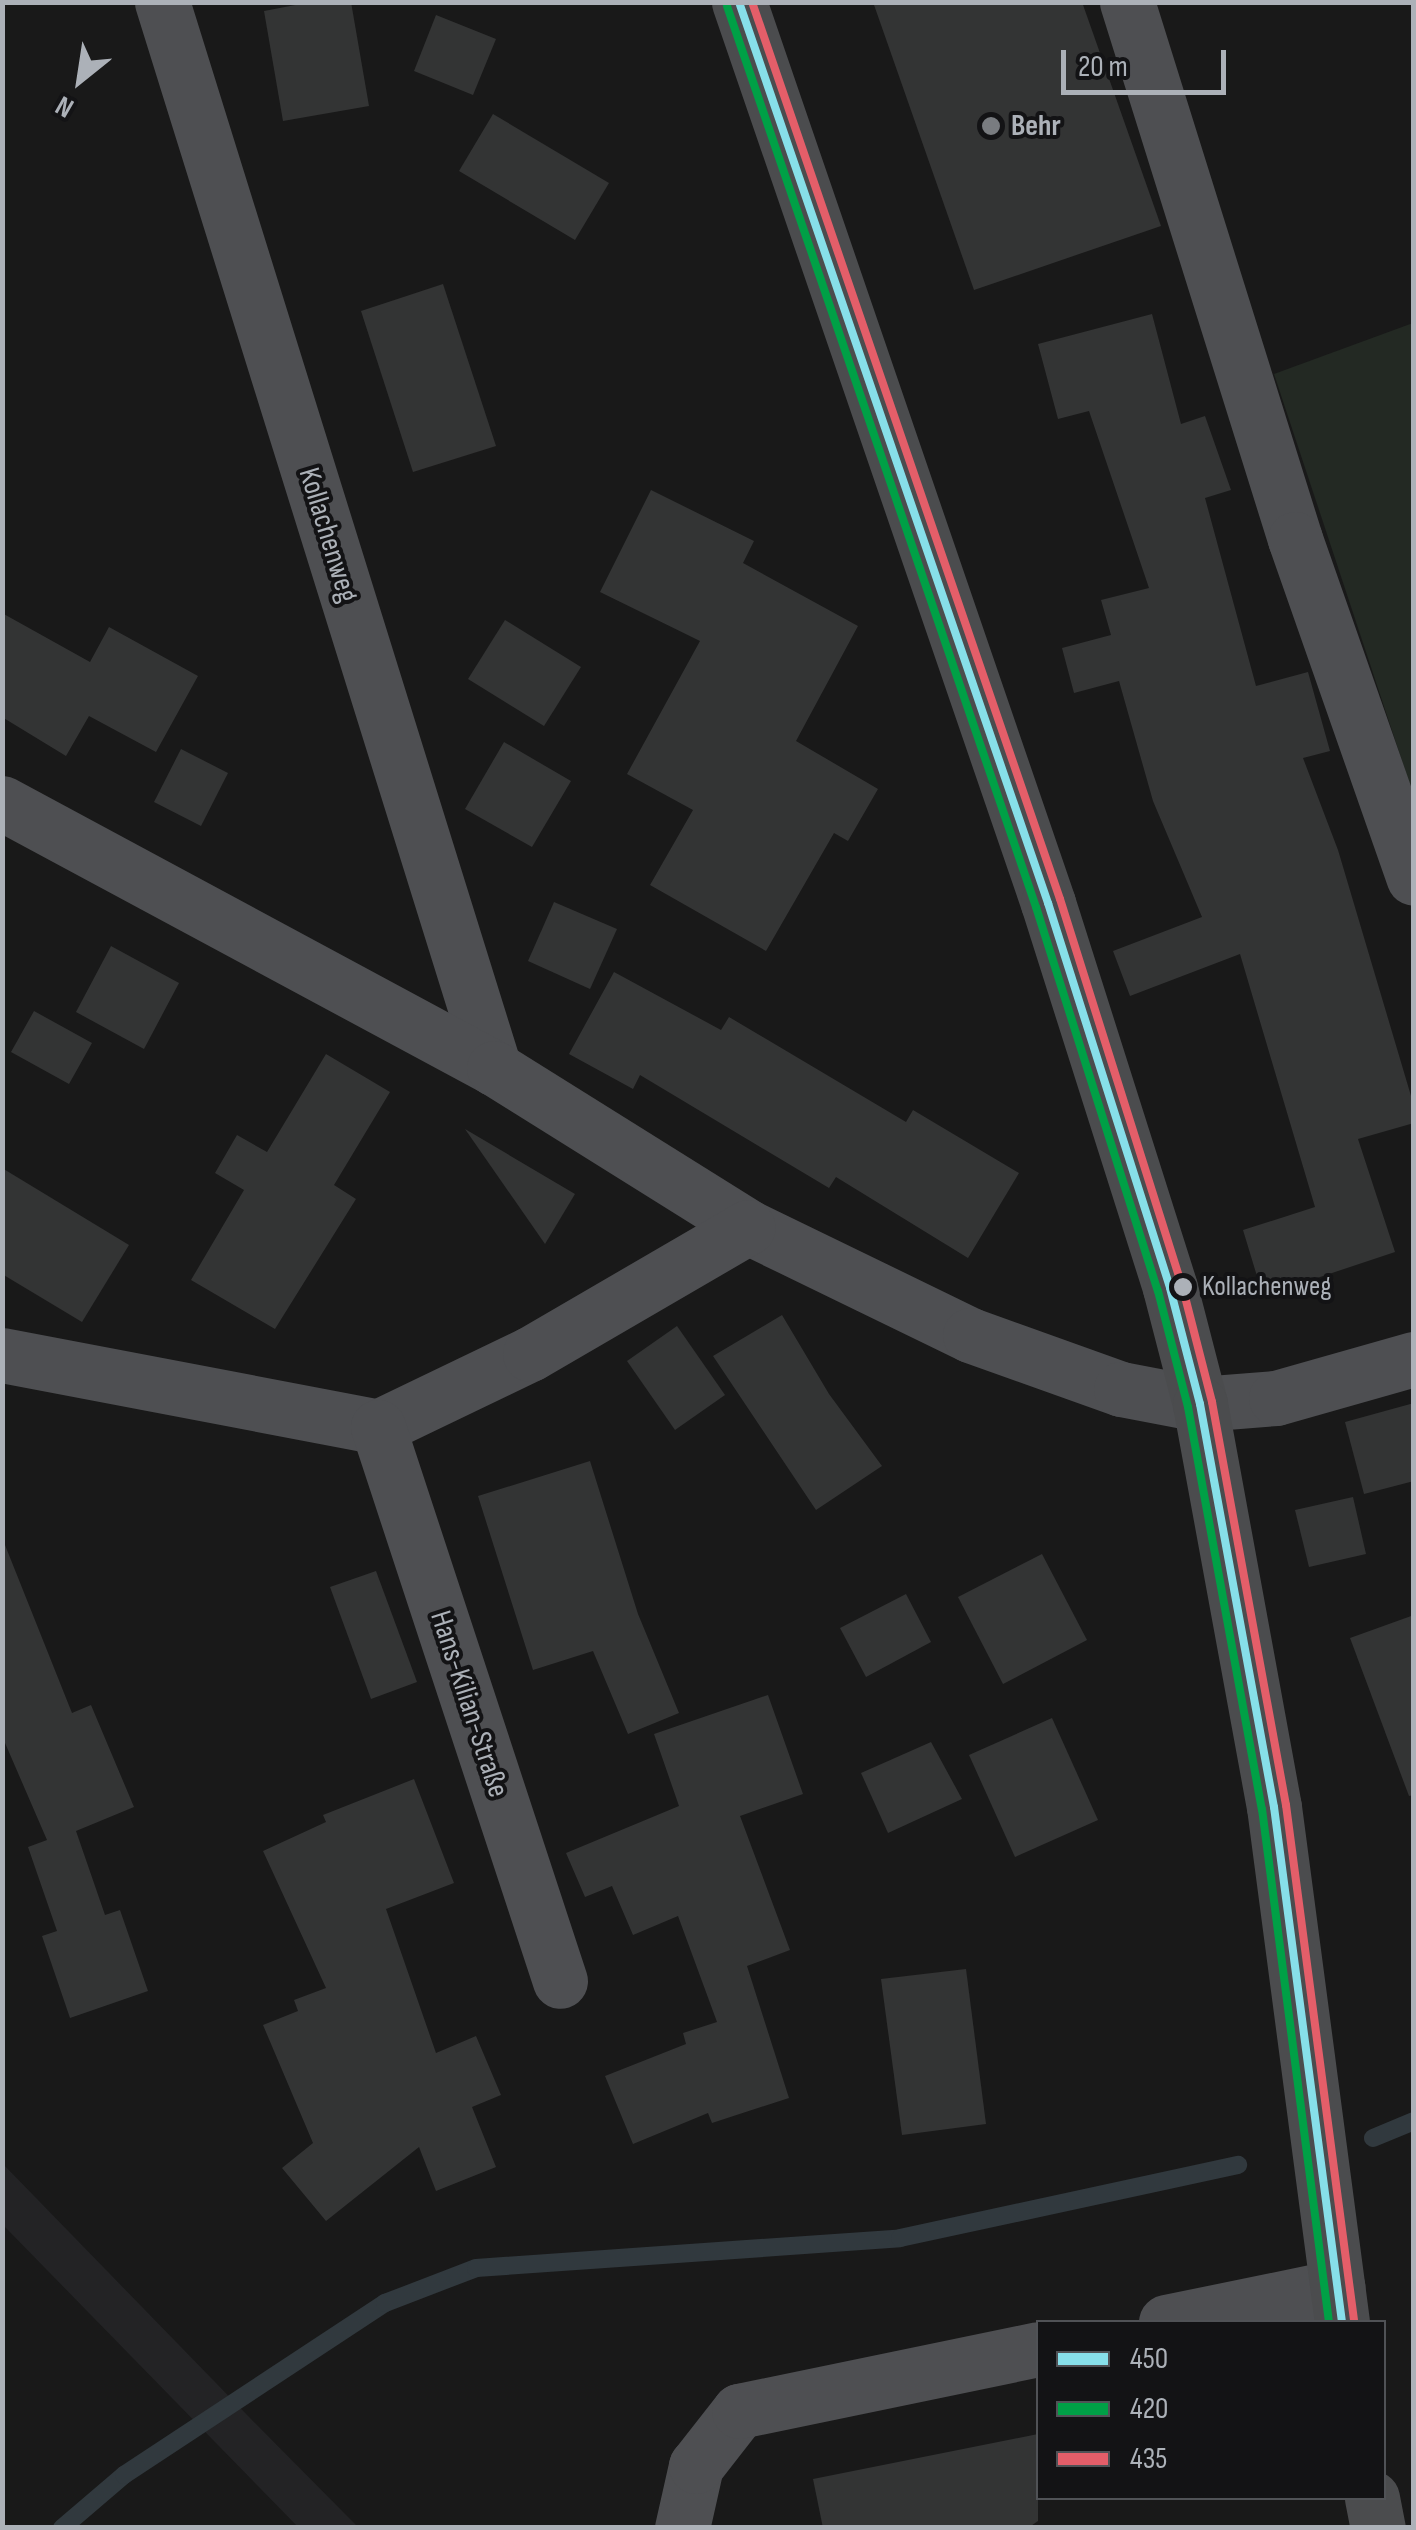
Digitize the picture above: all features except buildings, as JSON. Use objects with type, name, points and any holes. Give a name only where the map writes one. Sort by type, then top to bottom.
[{"type":"main road","points":[[739,2],[1150,1210],[1200,1404],[1274,1807],[1339,2305]]},
{"type":"main road","points":[[1372,2500],[1378,2528]]},
{"type":"street","name":"Kollachenweg","points":[[162,2],[494,1068]]},
{"type":"street","points":[[1128,2],[1295,540],[1414,878]]},
{"type":"street","points":[[2,803],[494,1068],[748,1227],[970,1335],[1122,1389],[1200,1404],[1276,1398],[1414,1359]]},
{"type":"street","points":[[2,1355],[378,1427],[530,1354],[748,1227]]},
{"type":"street","name":"Hans-Kilian-Straße","points":[[378,1427],[560,1981]]},
{"type":"street","points":[[1186,2320],[1339,2305]]},
{"type":"street","points":[[682,2528],[696,2466],[739,2411],[1036,2349]]},
{"type":"shaded area","points":[[1413,323],[1413,794],[1274,374]]},
{"type":"shaded area","points":[[3,2164],[358,2527],[298,2527],[3,2225]]},
{"type":"waterway","points":[[1373,2138],[1414,2121]]},
{"type":"waterway","points":[[62,2528],[124,2475],[385,2303],[476,2268],[900,2238],[1238,2165]]},
{"type":"transit line","name":"450","points":[[739,2],[1048,903],[1170,1288],[1200,1404],[1274,1807],[1342,2320]]},
{"type":"transit line","name":"435","points":[[752,2],[1060,899],[1182,1285],[1212,1402],[1286,1805],[1354,2320]]},
{"type":"transit line","name":"420","points":[[727,6],[1036,907],[1158,1291],[1188,1407],[1262,1809],[1329,2320]]},
{"type":"place","name":"Behr","points":[[991,126]]},
{"type":"place","name":"Kollachenweg","points":[[1183,1287]]}]
